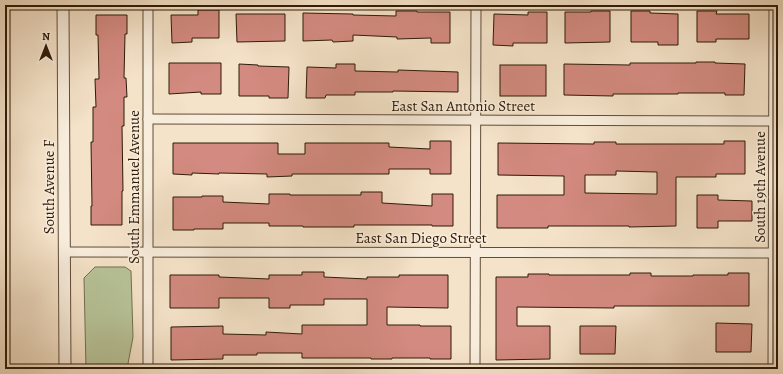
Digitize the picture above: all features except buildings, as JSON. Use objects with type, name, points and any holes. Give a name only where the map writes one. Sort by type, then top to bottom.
[{"type":"street","name":"South Avenue F","points":[[63,5],[65,369]]},
{"type":"street","name":"South Emmanuel Avenue","points":[[148,5],[148,369]]},
{"type":"street","points":[[475,369],[476,5]]},
{"type":"street","name":"South 19th Avenue","points":[[773,369],[776,253],[774,5]]},
{"type":"street","name":"East San Antonio Street","points":[[148,119],[776,121]]},
{"type":"street","name":"East San Diego Street","points":[[64,252],[776,253]]},
{"type":"green space","points":[[95,267],[125,267],[131,271],[133,337],[127,369],[86,369],[84,278]]}]
